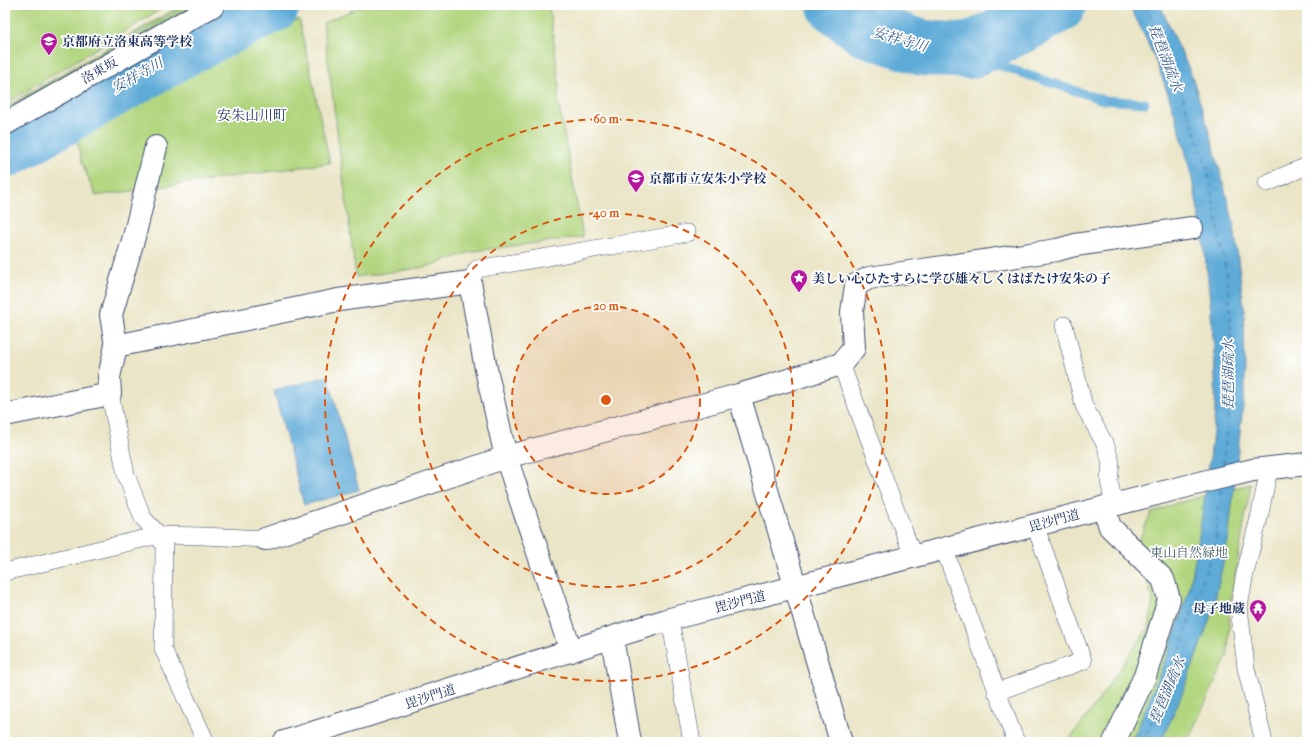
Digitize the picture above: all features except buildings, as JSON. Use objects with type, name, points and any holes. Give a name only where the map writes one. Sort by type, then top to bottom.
[{"type":"street","name":"洛東坂","points":[[5,124],[214,5]]},
{"type":"street","points":[[5,415],[110,394],[109,377],[116,346],[112,315],[134,237],[156,147]]},
{"type":"street","points":[[265,539],[506,457],[739,395],[841,364],[854,348],[852,312],[856,285],[869,278],[1192,228]]},
{"type":"street","points":[[116,346],[338,300],[470,282],[486,369],[506,457],[571,651]]},
{"type":"street","points":[[739,395],[841,742]]},
{"type":"street","name":"毘沙門道","points":[[284,742],[670,619],[1203,482],[1261,470],[1307,464]]},
{"type":"street","points":[[1109,506],[1110,527],[1163,579],[1169,599],[1145,676],[1114,742]]},
{"type":"street","points":[[612,638],[630,742]]},
{"type":"lane","points":[[1267,183],[1307,166]]},
{"type":"lane","points":[[470,282],[477,269],[687,233]]},
{"type":"lane","points":[[1064,325],[1084,406],[1106,446],[1110,463],[1109,506]]},
{"type":"lane","points":[[841,364],[913,556]]},
{"type":"lane","points":[[110,394],[126,475],[143,518],[159,535],[164,546],[162,649],[206,742]]},
{"type":"lane","points":[[1261,470],[1260,518],[1245,573],[1239,607],[1246,668],[1264,742]]},
{"type":"lane","points":[[996,692],[1083,661],[1035,525]]},
{"type":"lane","points":[[5,572],[159,535],[265,539]]},
{"type":"lane","points":[[944,549],[996,692],[1016,742]]},
{"type":"lane","points":[[670,619],[692,742]]},
{"type":"green space","name":"京都府立洛東高等学校","points":[[5,5],[154,5],[158,11],[5,104]]},
{"type":"green space","points":[[182,5],[272,5],[182,50],[5,150],[5,107]]},
{"type":"green space","points":[[364,5],[549,5],[559,82],[558,101],[583,237],[474,251],[426,267],[356,277],[323,23]]},
{"type":"green space","points":[[299,19],[330,163],[96,196],[82,163],[76,135]]},
{"type":"green space","name":"東山自然緑地","points":[[1251,484],[1230,604],[1228,655],[1187,742],[1067,742],[1088,715],[1145,632],[1149,630],[1153,598],[1145,578],[1129,562],[1151,513],[1177,503]]},
{"type":"water","name":"琵琶湖疏水","points":[[1129,5],[1160,5],[1192,76],[1214,148],[1234,225],[1244,308],[1245,387],[1228,541],[1212,613],[1183,692],[1161,742],[1130,742],[1136,732],[1159,676],[1189,590],[1200,530],[1212,442],[1215,411],[1214,362],[1212,325],[1202,233],[1186,154],[1162,78],[1147,41]]},
{"type":"water","points":[[328,376],[359,490],[304,505],[274,391]]},
{"type":"waterway","name":"安祥寺川","points":[[5,150],[182,50],[272,5]]},
{"type":"waterway","name":"安祥寺川","points":[[835,5],[866,29],[923,48],[969,51],[1030,21],[1058,5]]},
{"type":"waterway","points":[[969,51],[980,59],[1103,100],[1145,103]]},
{"type":"ferry route","points":[[1146,5],[1179,86],[1207,167],[1228,281],[1233,372],[1223,467]]},
{"type":"ferry route","points":[[1142,742],[1166,691],[1215,544],[1221,488]]},
{"type":"place","name":"京都府立洛東高等学校","points":[[49,56]]},
{"type":"place","name":"京都市立安朱小学校","points":[[636,193]]},
{"type":"place","name":"美しい心ひたすらに学び雄々しくはばたけ安朱の子","points":[[799,293]]},
{"type":"place","name":"母子地蔵","points":[[1258,623]]},
{"type":"district","name":"安朱山川町","points":[[252,115]]}]
